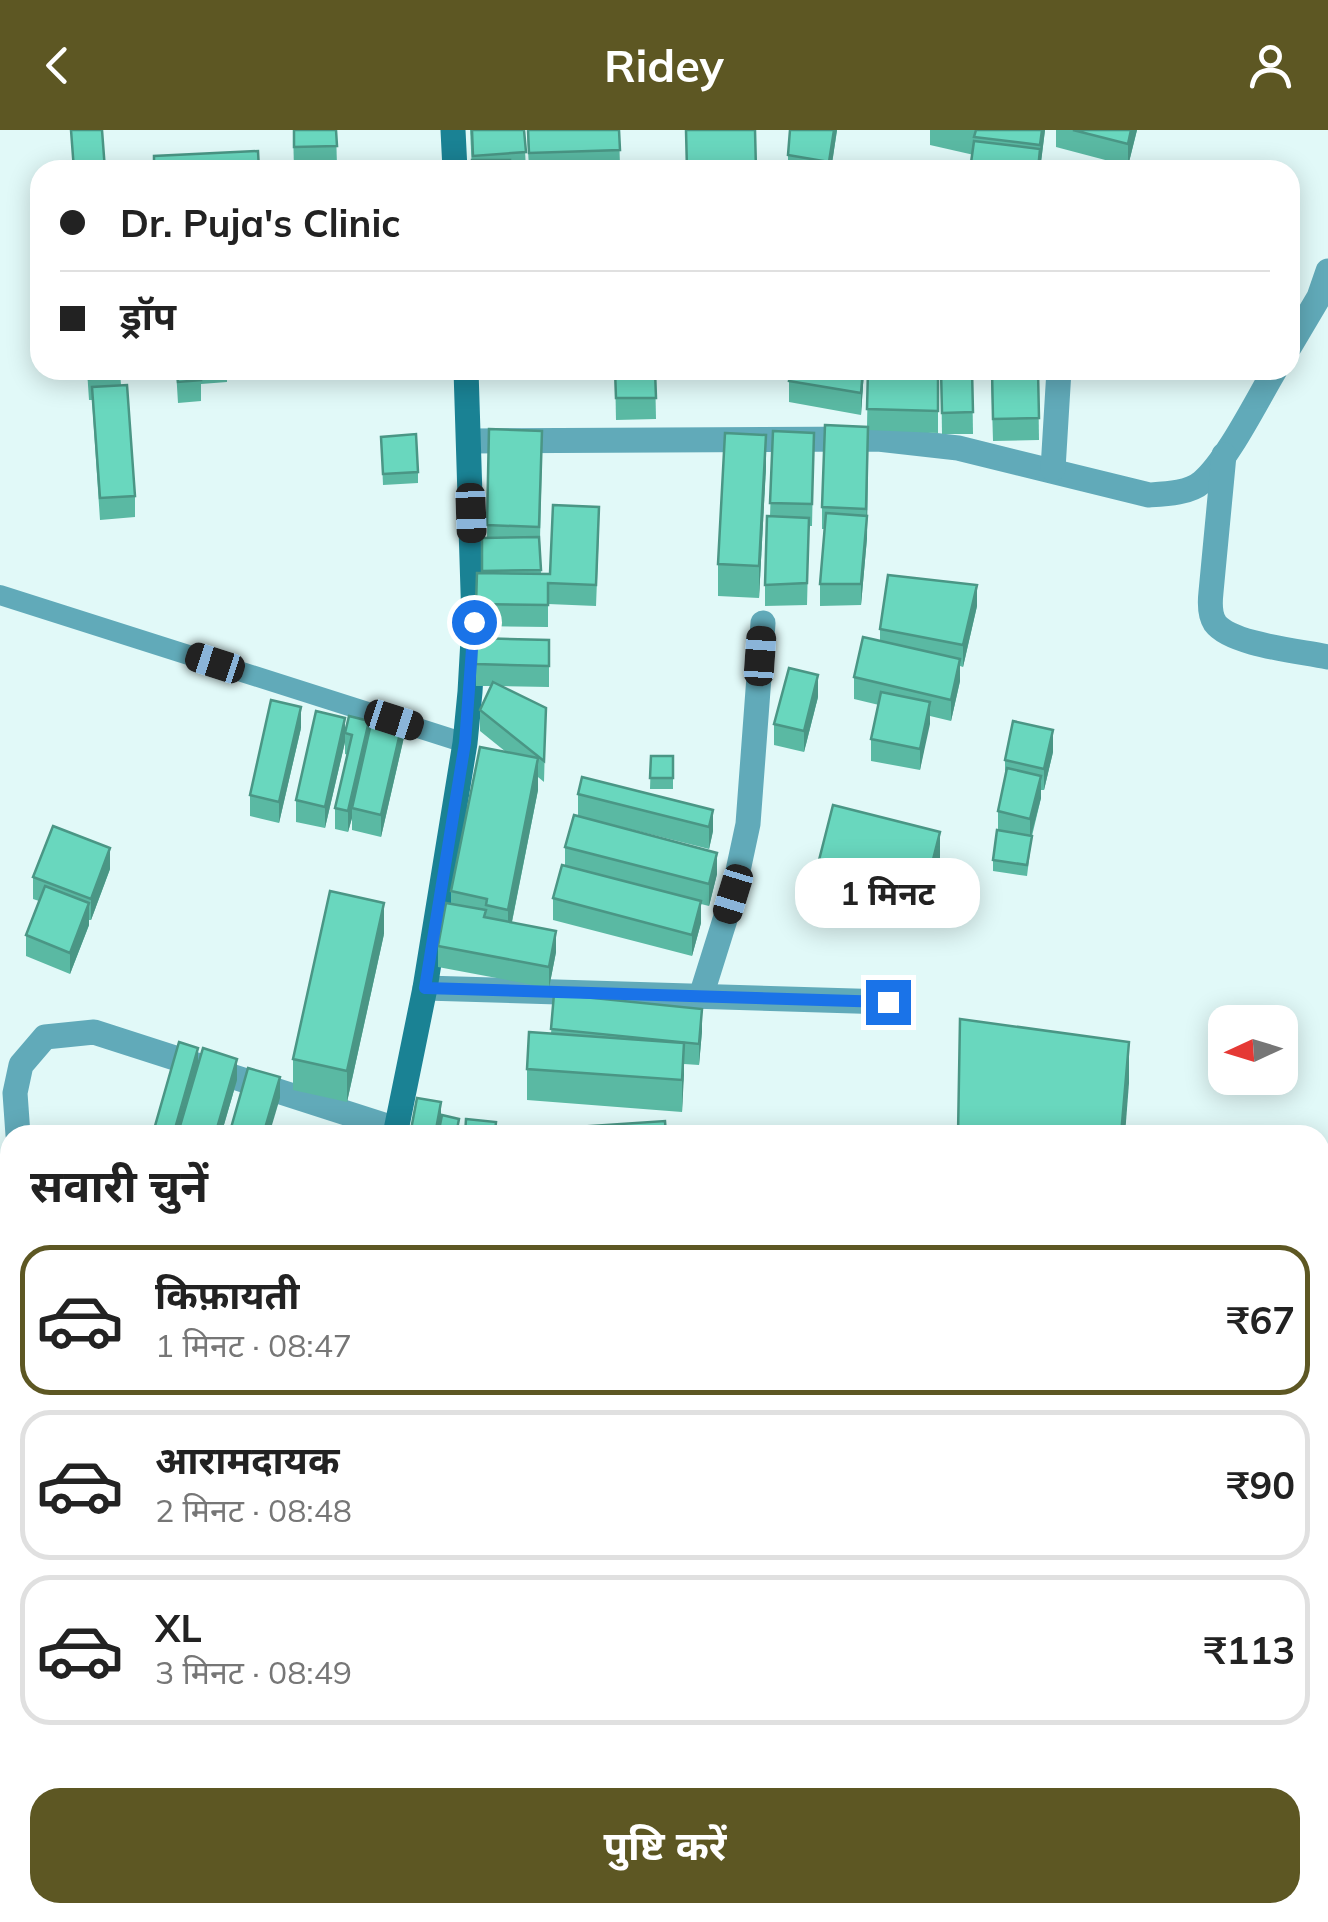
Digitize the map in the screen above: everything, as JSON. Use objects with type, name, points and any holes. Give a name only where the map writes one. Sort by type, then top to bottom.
[{"type":"street","points":[[452,130],[454,160]]},
{"type":"street","points":[[1300,329],[1319,297],[1328,270]]},
{"type":"street","points":[[397,1125],[425,988],[465,743],[474,622],[466,380]]},
{"type":"street","points":[[1054,469],[1058,380]]},
{"type":"street","points":[[468,440],[878,440],[958,448],[1150,495],[1200,484],[1224,456],[1270,380]]},
{"type":"street","points":[[1224,456],[1210,607],[1215,623],[1254,644],[1328,656]]},
{"type":"street","points":[[700,996],[733,894],[748,824],[763,623]]},
{"type":"street","points":[[425,988],[888,1002]]},
{"type":"street","points":[[17,1125],[15,1092],[21,1065],[45,1036],[94,1032],[375,1125]]},
{"type":"lane","points":[[0,595],[465,743]]},
{"type":"building","points":[[71,130],[102,130],[104,160],[73,160]]},
{"type":"building","points":[[294,130],[336,130],[337,146],[294,147]]},
{"type":"building","points":[[472,130],[524,130],[526,152],[473,156]]},
{"type":"building","points":[[528,130],[619,130],[620,150],[529,153]]},
{"type":"building","points":[[686,130],[755,130],[756,160],[687,160]]},
{"type":"building","points":[[790,130],[834,130],[829,160],[788,155]]},
{"type":"building","points":[[976,130],[1042,130],[1040,145],[974,137]]},
{"type":"building","points":[[1073,130],[1131,130],[1128,144]]},
{"type":"building","points":[[974,141],[1040,149],[1039,160],[971,160]]},
{"type":"building","points":[[258,151],[258,160],[154,160],[154,156]]},
{"type":"building","points":[[615,380],[655,380],[656,398],[616,398]]},
{"type":"building","points":[[789,380],[862,380],[861,393]]},
{"type":"building","points":[[868,380],[938,380],[938,411],[867,409]]},
{"type":"building","points":[[941,380],[972,380],[973,412],[942,413]]},
{"type":"building","points":[[992,380],[1038,380],[1039,418],[993,419]]},
{"type":"building","points":[[127,385],[135,496],[100,498],[92,387]]},
{"type":"building","points":[[825,425],[868,427],[866,509],[822,507]]},
{"type":"building","points":[[489,429],[542,431],[539,527],[487,525]]},
{"type":"building","points":[[773,431],[814,433],[812,504],[770,503]]},
{"type":"building","points":[[725,433],[766,435],[759,566],[718,564]]},
{"type":"building","points":[[416,434],[418,472],[383,474],[381,437]]},
{"type":"building","points":[[553,505],[599,507],[596,585],[548,583],[548,605],[476,604],[477,573],[550,574]]},
{"type":"building","points":[[826,513],[867,516],[861,584],[820,584]]},
{"type":"building","points":[[767,516],[809,518],[807,583],[765,585]]},
{"type":"building","points":[[539,537],[541,570],[482,571],[482,538]]},
{"type":"building","points":[[888,575],[977,585],[963,645],[880,629]]},
{"type":"building","points":[[863,637],[960,659],[951,700],[854,677]]},
{"type":"building","points":[[476,638],[549,640],[549,666],[476,664]]},
{"type":"building","points":[[789,668],[818,675],[804,731],[774,724]]},
{"type":"building","points":[[493,682],[546,708],[544,761],[480,710]]},
{"type":"building","points":[[881,692],[930,702],[920,749],[871,739]]},
{"type":"building","points":[[271,700],[301,707],[279,802],[250,795]]},
{"type":"building","points":[[374,710],[404,716],[381,815],[352,808]]},
{"type":"building","points":[[316,711],[345,718],[325,807],[296,800]]},
{"type":"building","points":[[349,716],[369,721],[348,811],[335,808],[352,735],[345,733]]},
{"type":"building","points":[[1013,721],[1053,730],[1044,769],[1005,760]]},
{"type":"building","points":[[480,747],[538,758],[508,910],[486,905],[487,899],[451,891]]},
{"type":"building","points":[[651,756],[673,756],[673,778],[650,778]]},
{"type":"building","points":[[1007,768],[1041,776],[1030,819],[998,811]]},
{"type":"building","points":[[582,777],[713,810],[709,827],[578,794]]},
{"type":"building","points":[[833,805],[940,832],[924,895],[817,868]]},
{"type":"building","points":[[574,815],[717,853],[709,884],[565,847]]},
{"type":"building","points":[[53,826],[110,848],[91,899],[33,877]]},
{"type":"building","points":[[997,830],[1032,836],[1027,865],[993,860]]},
{"type":"building","points":[[562,865],[701,901],[692,935],[553,898]]},
{"type":"building","points":[[45,886],[89,903],[70,953],[26,935]]},
{"type":"building","points":[[330,891],[384,903],[347,1071],[293,1059]]},
{"type":"building","points":[[446,903],[486,910],[484,917],[556,931],[549,967],[438,946]]},
{"type":"building","points":[[554,994],[702,1009],[699,1044],[551,1029]]},
{"type":"building","points":[[960,1019],[1129,1042],[1122,1125],[958,1125]]},
{"type":"building","points":[[529,1032],[684,1043],[682,1080],[527,1069]]},
{"type":"building","points":[[179,1042],[198,1048],[176,1125],[155,1125]]},
{"type":"building","points":[[203,1048],[237,1059],[218,1125],[180,1125]]},
{"type":"building","points":[[248,1068],[280,1077],[266,1125],[232,1125]]},
{"type":"building","points":[[417,1098],[441,1102],[437,1125],[412,1125]]},
{"type":"building","points":[[442,1115],[459,1119],[458,1125],[440,1125]]},
{"type":"building","points":[[466,1119],[496,1122],[496,1125],[466,1125]]},
{"type":"building","points":[[665,1121],[665,1125],[606,1125]]},
{"type":"route","points":[[474,622],[465,743],[425,988],[888,1002]]}]
